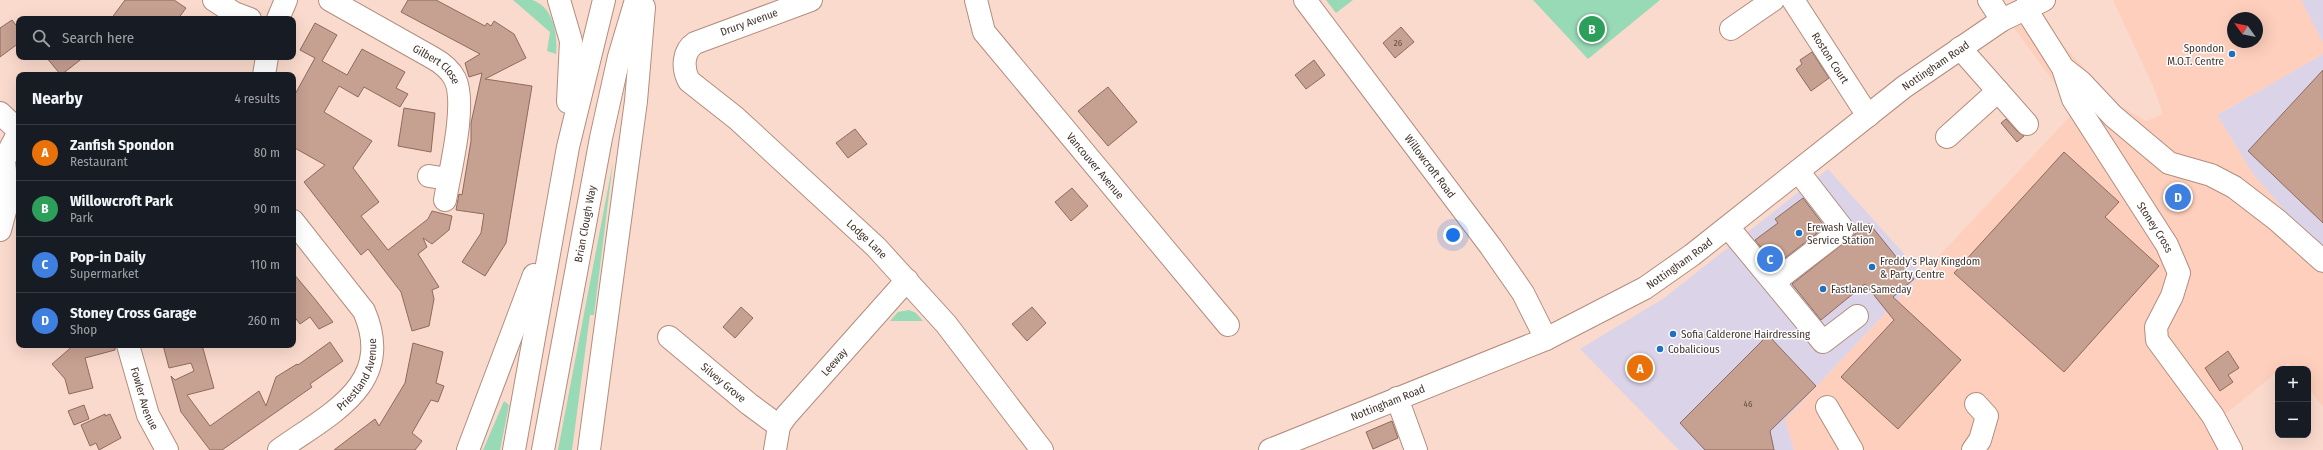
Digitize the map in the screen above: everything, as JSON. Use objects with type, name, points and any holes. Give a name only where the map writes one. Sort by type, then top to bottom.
[{"type":"main road","points":[[214,0],[234,13],[242,16]]},
{"type":"main road","points":[[279,16],[286,0]]},
{"type":"main road","name":"Gilbert Close","points":[[330,0],[433,58],[451,72],[458,89],[460,103],[441,185]]},
{"type":"main road","points":[[559,0],[571,41],[568,147]]},
{"type":"main road","points":[[514,450],[568,147],[604,0]]},
{"type":"main road","name":"Brian Clough Way","points":[[543,450],[601,138],[619,57],[636,0]]},
{"type":"main road","points":[[589,450],[636,101],[644,0]]},
{"type":"main road","name":"Drury Avenue","points":[[690,48],[701,39],[811,0]]},
{"type":"main road","name":"Vancouver Avenue","points":[[976,0],[984,32],[1228,325]]},
{"type":"main road","name":"Willowcroft Road","points":[[1305,0],[1491,247],[1523,293],[1546,339]]},
{"type":"main road","points":[[1731,29],[1773,0]]},
{"type":"main road","name":"Roston Court","points":[[1793,0],[1868,116]]},
{"type":"main road","points":[[1989,0],[2002,20]]},
{"type":"main road","name":"Nottingham Road","points":[[1270,450],[1546,339],[1645,288],[1728,227],[1868,116],[1960,48],[2002,20],[2034,4]]},
{"type":"main road","name":"Stoney Cross","points":[[2034,4],[2063,68],[2073,99],[2168,246],[2179,273],[2172,296],[2156,327],[2157,340],[2213,416],[2230,450]]},
{"type":"main road","name":"Lodge Lane","points":[[690,48],[686,55],[684,68],[692,84],[730,113],[822,195],[907,280],[946,324],[1042,450]]},
{"type":"main road","points":[[1960,48],[2027,124]]},
{"type":"main road","points":[[264,72],[266,60]]},
{"type":"main road","points":[[2063,68],[2081,82],[2113,116],[2169,163],[2211,175],[2234,187],[2277,220],[2323,261]]},
{"type":"main road","points":[[1947,137],[1998,91]]},
{"type":"main road","points":[[0,113],[16,128]]},
{"type":"main road","points":[[0,230],[8,206],[9,195],[4,160],[16,137]]},
{"type":"main road","points":[[1774,282],[1844,229],[1798,172]]},
{"type":"main road","name":"Priestland Avenue","points":[[279,450],[354,395],[370,369],[373,346],[370,326],[364,311],[296,225]]},
{"type":"main road","points":[[1728,227],[1823,342],[1858,316]]},
{"type":"main road","points":[[468,450],[552,232]]},
{"type":"main road","name":"Leeway","points":[[779,426],[907,280]]},
{"type":"main road","name":"Silvey Grove","points":[[669,337],[749,404],[779,426]]},
{"type":"main road","name":"Fowler Avenue","points":[[129,348],[148,416],[167,450]]},
{"type":"main road","points":[[1397,398],[1416,450]]},
{"type":"main road","points":[[1973,450],[1980,440],[1988,416],[1976,404]]},
{"type":"main road","points":[[1827,407],[1849,441],[1852,450]]},
{"type":"main road","points":[[775,450],[779,426]]},
{"type":"shaded area","points":[[2113,0],[2301,0],[2323,43],[2323,54],[2217,115],[2253,174],[2289,216],[2323,246],[2323,407],[2311,392],[2311,366],[2290,366],[2288,363],[2284,366],[2275,366],[2275,374],[2212,425],[2221,450],[1794,450],[1785,420],[2075,111],[2014,28],[2044,14],[2062,44],[2116,103],[2146,121],[2163,114],[2153,86]]},
{"type":"shaded area","points":[[2301,0],[2323,0],[2323,43]]},
{"type":"shaded area","points":[[2323,54],[2323,246],[2289,216],[2253,174],[2217,115]]},
{"type":"shaded area","points":[[1828,169],[1922,274],[1785,420],[1794,450],[1679,450],[1580,349],[1664,298]]},
{"type":"green space","points":[[513,0],[532,0],[545,9],[550,15],[555,30],[556,54],[547,51],[550,32]]},
{"type":"green space","points":[[1326,0],[1353,0],[1336,13]]},
{"type":"green space","points":[[1533,0],[1660,0],[1588,59]]},
{"type":"green space","points":[[613,162],[594,315],[590,315],[572,450],[558,450]]},
{"type":"green space","points":[[909,310],[916,313],[923,321],[890,321],[898,312]]},
{"type":"green space","points":[[504,401],[509,405],[500,450],[483,450]]},
{"type":"building","points":[[125,0],[174,0],[186,8],[180,16],[113,16]]},
{"type":"building","points":[[408,0],[436,0],[485,26],[487,23],[491,26],[494,21],[514,34],[526,58],[485,79],[532,86],[506,243],[485,276],[462,262],[481,233],[484,214],[456,210],[459,194],[462,195],[471,141],[471,123],[482,73],[469,77],[465,63],[480,54],[401,12]]},
{"type":"building","points":[[12,20],[16,25],[16,45],[0,57],[0,28]]},
{"type":"building","points":[[315,23],[337,35],[322,61],[347,75],[362,49],[405,72],[396,88],[408,94],[400,107],[364,87],[358,97],[339,86],[324,112],[372,141],[353,168],[379,202],[361,216],[388,250],[428,219],[432,211],[452,216],[449,230],[432,244],[423,238],[427,247],[418,254],[439,287],[432,290],[434,299],[429,326],[412,331],[401,292],[368,249],[361,255],[304,182],[325,165],[296,149],[296,93],[315,58],[300,50]]},
{"type":"building","points":[[1401,27],[1414,42],[1395,58],[1383,43]]},
{"type":"building","points":[[1812,52],[1829,78],[1811,91],[1796,69],[1802,64],[1800,60]]},
{"type":"building","points":[[48,60],[80,60],[65,72],[58,72]]},
{"type":"building","points":[[1314,60],[1325,75],[1306,89],[1295,75]]},
{"type":"building","points":[[2323,70],[2323,223],[2248,151]]},
{"type":"building","points":[[1108,87],[1137,122],[1108,146],[1078,111]]},
{"type":"building","points":[[404,108],[435,113],[431,152],[398,146]]},
{"type":"building","points":[[2006,119],[2018,132],[2024,136],[2017,142],[2001,123]]},
{"type":"building","points":[[855,129],[867,144],[848,158],[836,143]]},
{"type":"building","points":[[2064,152],[2119,202],[2105,217],[2159,266],[2064,372],[1954,273]]},
{"type":"building","points":[[1072,188],[1088,206],[1071,221],[1055,202]]},
{"type":"building","name":"Erewash Valley Service Station","points":[[1803,198],[1825,227],[1776,265],[1755,240],[1778,223],[1775,219]]},
{"type":"building","points":[[1869,223],[1914,279],[1893,297],[1961,360],[1898,429],[1841,377],[1894,320],[1865,284],[1821,320],[1792,284]]},
{"type":"building","points":[[296,277],[333,322],[319,329],[310,317],[300,324],[296,319]]},
{"type":"building","points":[[741,307],[753,318],[735,338],[723,327]]},
{"type":"building","points":[[1032,307],[1046,323],[1027,341],[1012,324]]},
{"type":"building","points":[[1768,335],[1816,386],[1770,431],[1774,450],[1705,450],[1680,423]]},
{"type":"building","points":[[330,342],[343,361],[310,384],[312,387],[222,450],[210,450],[181,412],[171,376],[175,380],[194,371],[191,363],[169,368],[164,348],[203,348],[214,388],[187,395],[210,426],[259,391],[266,406],[276,377],[297,364],[298,365]]},
{"type":"building","points":[[413,343],[443,352],[436,383],[444,386],[438,402],[431,400],[412,433],[422,441],[415,450],[334,450],[375,419],[379,426],[405,383]]},
{"type":"building","points":[[71,348],[115,348],[115,350],[85,358],[93,388],[69,394],[65,379],[52,364]]},
{"type":"building","points":[[2228,351],[2239,368],[2228,375],[2233,382],[2220,391],[2205,368]]},
{"type":"building","points":[[84,405],[89,419],[74,425],[68,411]]},
{"type":"building","points":[[105,414],[105,416],[110,414],[121,438],[99,450],[96,443],[90,446],[81,425]]},
{"type":"building","points":[[1392,421],[1398,438],[1373,449],[1366,432]]},
{"type":"place","name":"Willowcroft Park","points":[[1592,29]]},
{"type":"place","name":"Spondon M.O.T. Centre","points":[[2232,54]]},
{"type":"place","name":"Stoney Cross Garage","points":[[2178,197]]},
{"type":"place","name":"Erewash Valley Service Station","points":[[1799,233]]},
{"type":"place","name":"Pop-in Daily","points":[[1770,259]]},
{"type":"place","name":"Freddy's Play Kingdom & Party Centre","points":[[1872,267]]},
{"type":"place","name":"Fastlane Sameday","points":[[1823,289]]},
{"type":"place","name":"Sofia Calderone Hairdressing","points":[[1673,334]]},
{"type":"place","name":"Cobalicious","points":[[1660,349]]},
{"type":"place","name":"Zanfish Spondon","points":[[1640,368]]}]
